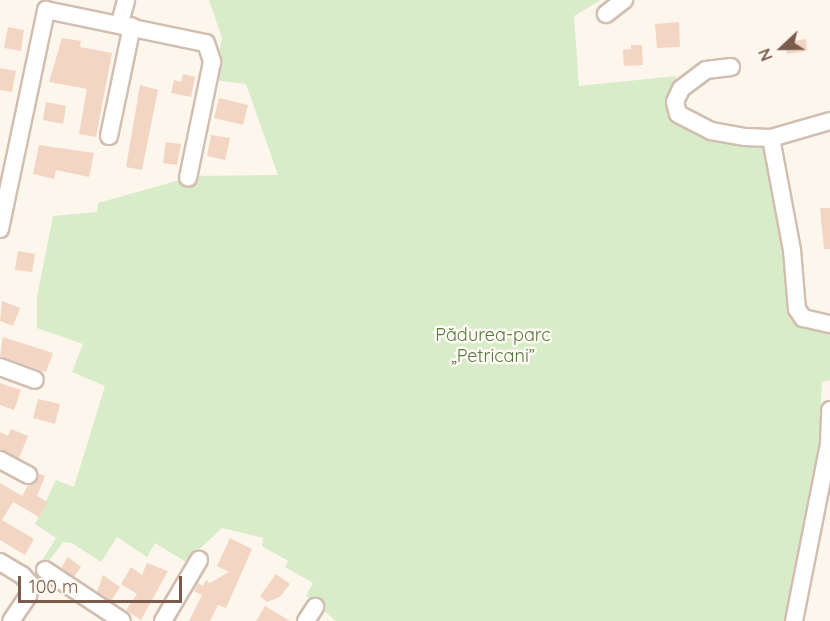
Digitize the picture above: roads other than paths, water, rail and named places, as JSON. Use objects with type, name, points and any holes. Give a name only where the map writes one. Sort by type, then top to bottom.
[{"type":"street","points":[[109,136],[126,25],[126,0]]},
{"type":"street","points":[[606,14],[624,0]]},
{"type":"street","points":[[0,229],[1,209],[46,10],[201,40],[210,48],[212,62],[188,178]]},
{"type":"street","points":[[731,67],[706,70],[681,89],[675,102],[678,114],[711,131],[771,138],[830,121]]},
{"type":"street","points":[[771,138],[792,250],[797,309],[804,318],[830,324]]},
{"type":"street","points":[[0,366],[35,381]]},
{"type":"street","points":[[794,621],[829,445],[830,410]]},
{"type":"street","points":[[0,460],[28,475]]},
{"type":"street","points":[[164,620],[199,560]]},
{"type":"street","points":[[0,562],[22,574],[30,584],[28,596],[11,621]]},
{"type":"street","points":[[45,570],[122,621]]},
{"type":"park label","name":"Pădurea-parc „Petricani”","points":[[493,346]]}]
